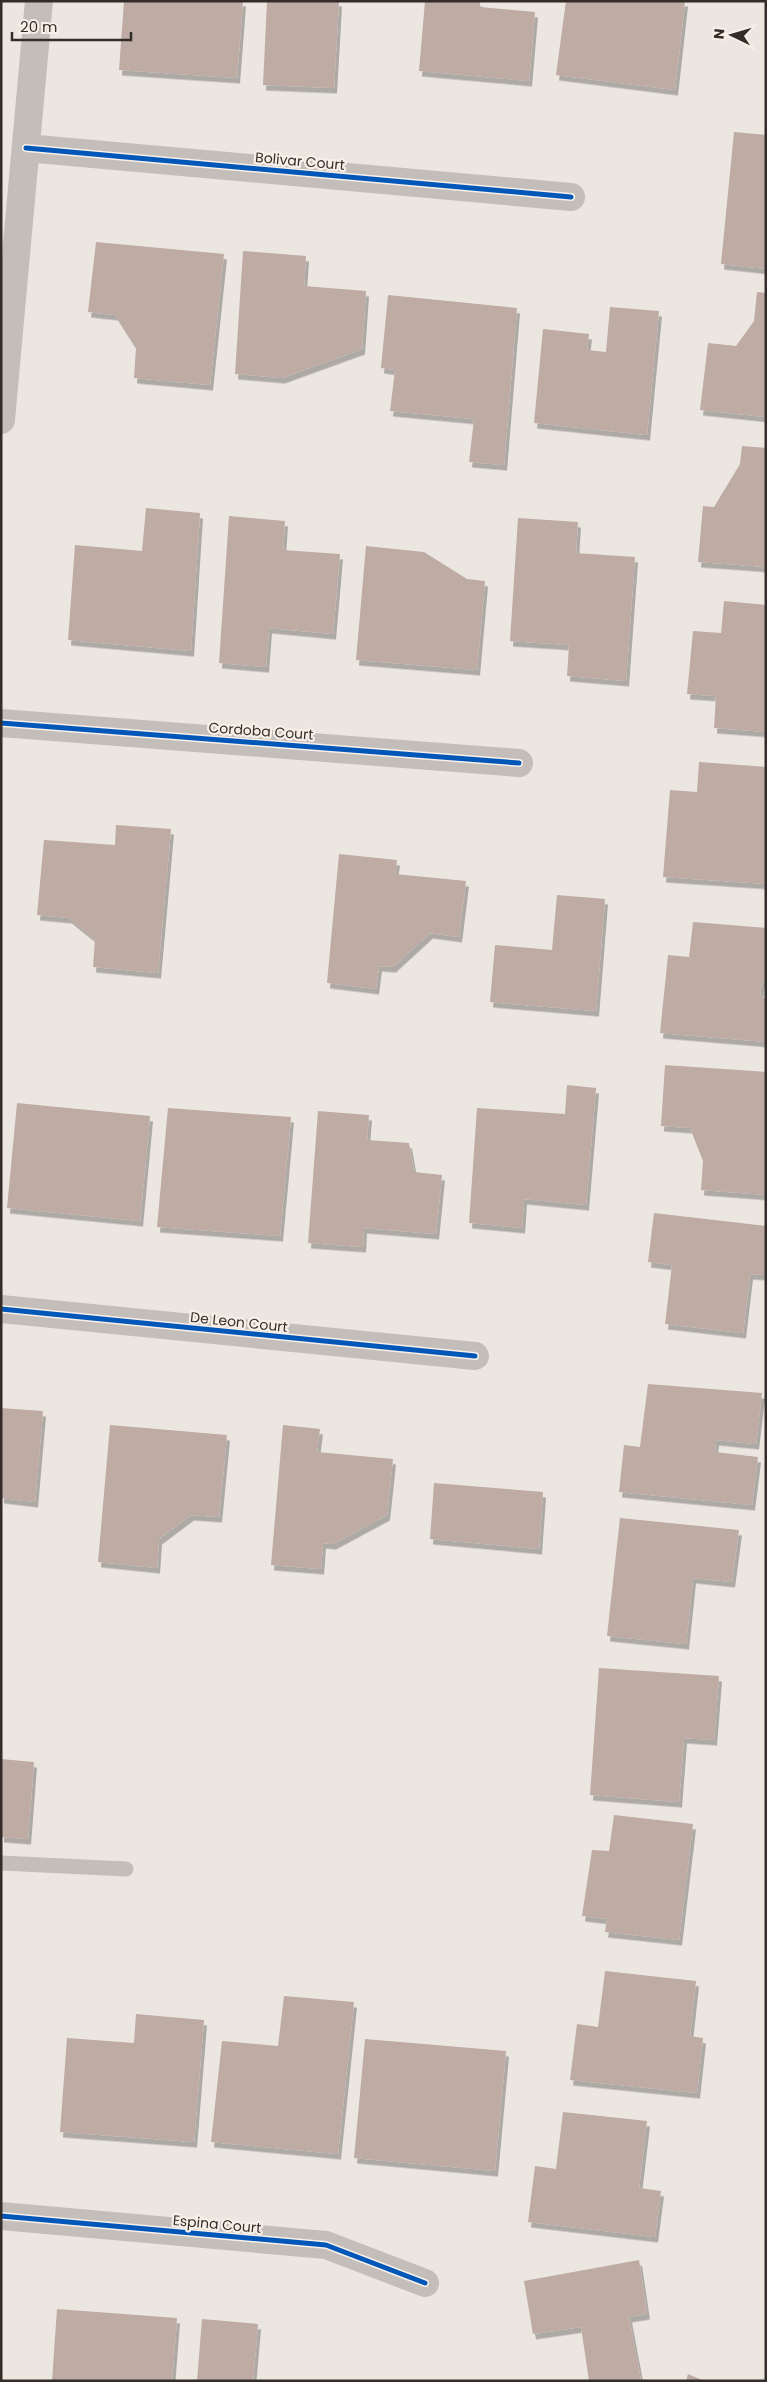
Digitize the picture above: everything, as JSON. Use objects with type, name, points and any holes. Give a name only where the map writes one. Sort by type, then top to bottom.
[{"type":"street","points":[[1,420],[39,1]]},
{"type":"street","name":"Bolivar Court","points":[[26,148],[572,197]]},
{"type":"street","name":"Cordoba Court","points":[[1,723],[519,762]]},
{"type":"street","name":"De Leon Court","points":[[1,1309],[475,1356]]},
{"type":"street","name":"Espina Court","points":[[1,2216],[326,2245],[425,2283]]},
{"type":"lane","points":[[1,1862],[126,1869]]},
{"type":"building","points":[[124,1],[243,1],[237,78],[119,70]]},
{"type":"building","points":[[267,1],[339,1],[334,88],[263,85]]},
{"type":"building","points":[[425,1],[480,1],[480,7],[535,12],[529,81],[419,71]]},
{"type":"building","points":[[566,1],[685,1],[675,90],[556,75]]},
{"type":"building","points":[[734,132],[766,135],[766,269],[721,264]]},
{"type":"building","points":[[96,242],[224,254],[210,385],[134,378],[136,348],[115,315],[88,312]]},
{"type":"building","points":[[243,251],[306,256],[304,286],[366,291],[362,349],[282,378],[235,374]]},
{"type":"building","points":[[757,292],[766,293],[766,417],[700,410],[708,343],[736,346],[754,321]]},
{"type":"building","points":[[388,295],[517,308],[504,465],[469,462],[474,419],[390,411],[395,370],[381,368]]},
{"type":"building","points":[[610,307],[659,311],[647,435],[534,423],[543,329],[589,334],[587,350],[606,352]]},
{"type":"building","points":[[742,446],[766,448],[766,567],[698,562],[703,506],[714,507],[740,464]]},
{"type":"building","points":[[146,508],[200,513],[191,651],[68,640],[75,545],[142,551]]},
{"type":"building","points":[[229,516],[285,521],[283,550],[340,554],[333,634],[269,628],[266,667],[219,663]]},
{"type":"building","points":[[518,518],[578,522],[576,553],[635,557],[626,681],[567,676],[569,645],[510,641]]},
{"type":"building","points":[[366,546],[424,552],[467,579],[485,581],[477,670],[356,660]]},
{"type":"building","points":[[724,601],[766,605],[766,732],[714,728],[716,696],[687,694],[693,631],[721,633]]},
{"type":"building","points":[[699,762],[766,767],[766,884],[663,877],[670,790],[697,792]]},
{"type":"building","points":[[116,825],[171,829],[158,973],[93,967],[95,939],[69,918],[37,915],[44,840],[115,845]]},
{"type":"building","points":[[339,854],[397,860],[395,874],[466,881],[459,937],[430,933],[393,967],[379,966],[376,989],[327,983]]},
{"type":"building","points":[[557,895],[605,899],[596,1011],[490,1002],[495,945],[552,950]]},
{"type":"building","points":[[693,922],[766,928],[766,982],[762,981],[760,997],[766,998],[766,1042],[660,1033],[668,955],[689,957]]},
{"type":"building","points":[[665,1065],[766,1072],[766,1195],[701,1190],[703,1161],[690,1128],[661,1126]]},
{"type":"building","points":[[567,1085],[596,1088],[586,1205],[524,1199],[522,1228],[469,1223],[477,1108],[565,1114]]},
{"type":"building","points":[[17,1103],[150,1116],[140,1221],[7,1208]]},
{"type":"building","points":[[168,1108],[291,1117],[280,1236],[157,1227]]},
{"type":"building","points":[[318,1111],[369,1115],[367,1140],[409,1143],[414,1172],[442,1175],[436,1234],[364,1228],[363,1247],[308,1243]]},
{"type":"building","points":[[654,1213],[766,1226],[766,1275],[750,1274],[743,1333],[665,1324],[672,1265],[648,1262]]},
{"type":"building","points":[[648,1384],[762,1393],[756,1444],[716,1440],[715,1452],[758,1457],[752,1505],[619,1492],[624,1445],[640,1447]]},
{"type":"building","points":[[1,1408],[43,1411],[35,1502],[1,1498]]},
{"type":"building","points":[[110,1425],[227,1435],[219,1517],[191,1515],[159,1539],[157,1568],[98,1562]]},
{"type":"building","points":[[283,1425],[320,1429],[317,1452],[393,1459],[387,1515],[333,1544],[323,1543],[321,1569],[271,1565]]},
{"type":"building","points":[[434,1483],[543,1492],[539,1549],[430,1539]]},
{"type":"building","points":[[620,1518],[739,1530],[732,1582],[693,1578],[686,1644],[607,1636]]},
{"type":"building","points":[[599,1668],[719,1676],[714,1740],[684,1738],[679,1802],[590,1795]]},
{"type":"building","points":[[1,1759],[34,1762],[28,1839],[1,1837]]},
{"type":"building","points":[[614,1815],[693,1824],[679,1940],[605,1932],[607,1919],[582,1916],[592,1850],[609,1851]]},
{"type":"building","points":[[605,1971],[696,1981],[690,2036],[703,2038],[697,2093],[570,2080],[577,2024],[598,2027]]},
{"type":"building","points":[[284,1996],[354,2002],[338,2154],[211,2142],[222,2041],[278,2046]]},
{"type":"building","points":[[136,2014],[204,2020],[194,2142],[60,2132],[67,2038],[134,2043]]},
{"type":"building","points":[[365,2039],[506,2051],[495,2171],[354,2158]]},
{"type":"building","points":[[563,2112],[647,2121],[639,2188],[661,2191],[655,2237],[528,2222],[535,2166],[556,2169]]},
{"type":"building","points":[[639,2260],[647,2314],[629,2317],[641,2381],[589,2381],[581,2327],[533,2334],[524,2281]]},
{"type":"building","points":[[57,2309],[177,2318],[172,2381],[52,2381]]},
{"type":"building","points":[[202,2319],[258,2324],[253,2381],[197,2381]]},
{"type":"building","points":[[688,2374],[704,2381],[686,2381]]},
{"type":"cycle path","points":[[26,148],[571,197]]},
{"type":"cycle path","points":[[1,723],[519,763]]},
{"type":"cycle path","points":[[1,1309],[475,1356]]},
{"type":"cycle path","points":[[1,2216],[326,2245],[425,2283]]}]
